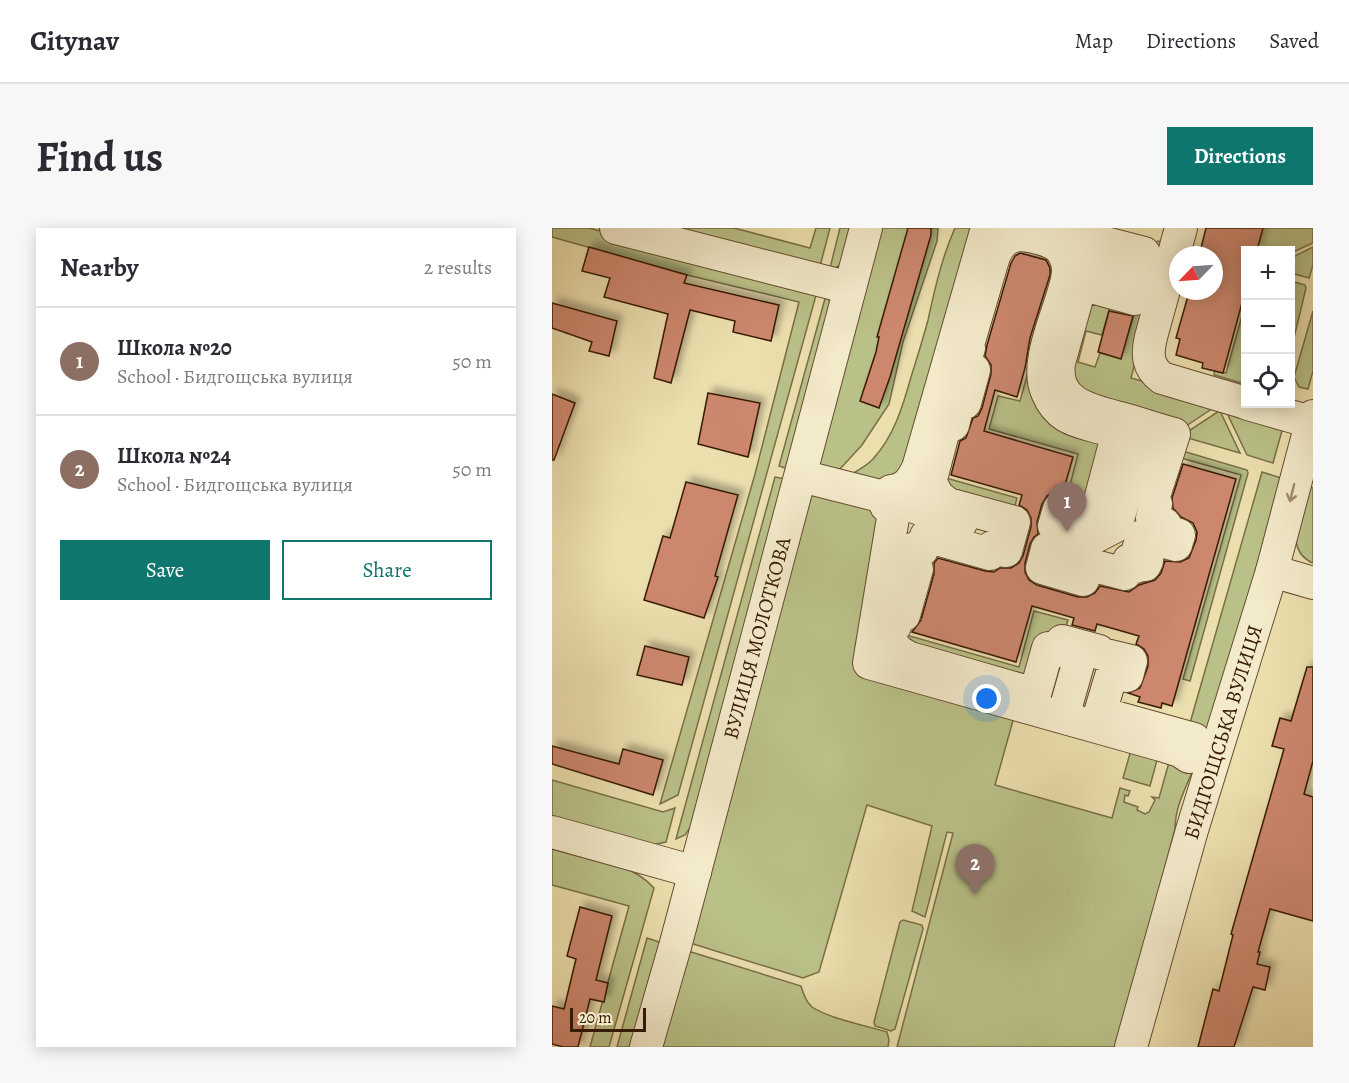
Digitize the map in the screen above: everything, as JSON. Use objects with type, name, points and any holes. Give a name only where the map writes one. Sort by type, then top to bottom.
[{"type":"street","points":[[616,228],[850,288]]},
{"type":"street","name":"ВУЛИЦЯ МОЛОТКОВА","points":[[646,1047],[695,872],[866,228]]},
{"type":"street","points":[[901,503],[891,491],[910,482],[918,468],[987,228]]},
{"type":"street","points":[[1014,228],[1003,232],[996,238],[987,254],[901,503],[881,635],[886,649],[894,658],[909,666],[1204,752]]},
{"type":"street","points":[[1030,228],[1059,237],[1067,244],[1073,258],[1075,275],[1052,361],[1051,375],[1058,396],[1075,411],[1144,433],[1116,526],[1079,546]]},
{"type":"street","points":[[1059,228],[1091,237],[1090,239],[1144,253],[1135,298],[1081,284],[1058,374],[1065,392],[1079,405],[1174,434],[1152,502],[1156,504],[1152,518],[1165,524],[1164,530],[1179,535],[1176,545],[1142,536],[1136,557],[1147,561],[1145,565],[1137,562],[1136,567],[1133,566],[1135,562],[1129,560],[1128,565],[1132,566],[1131,569],[1127,568],[1125,574],[1087,564],[1083,580],[1042,568],[1047,549],[1068,555],[1072,543],[1075,532],[1054,526],[1059,509],[1095,519],[1117,436],[1111,431],[1066,417],[1050,399],[1042,374],[1044,359],[1064,290],[1068,266],[1064,255],[1055,243],[1026,235],[1012,236],[1001,243],[994,256],[963,367],[974,370],[965,403],[959,401],[953,425],[946,422],[931,479],[938,496],[948,504],[1014,522],[1006,551],[992,547],[990,554],[927,536],[922,550],[915,548],[909,566],[917,568],[913,585],[904,615],[899,613],[895,626],[890,624],[889,639],[896,650],[910,658],[1035,694],[1048,648],[1059,651],[1062,640],[1098,651],[1098,653],[1131,661],[1127,676],[1112,673],[1100,713],[1194,739],[1204,752]]},
{"type":"street","points":[[1181,228],[1151,337],[1148,360],[1156,374],[1162,378],[1241,402]]},
{"type":"street","points":[[1073,258],[1132,274]]},
{"type":"street","points":[[1267,408],[1312,419]]},
{"type":"street","name":"БИДГОЩСЬКА ВУЛИЦЯ","points":[[1131,1047],[1192,830],[1204,752],[1272,571],[1312,419]]},
{"type":"street","points":[[801,476],[901,503],[1008,536]]},
{"type":"street","points":[[901,503],[886,506],[894,512],[869,663],[1161,745],[1180,751],[1189,757],[1204,752]]},
{"type":"street","points":[[1272,571],[1313,583]]},
{"type":"street","points":[[1065,711],[1080,657]]},
{"type":"street","points":[[552,832],[695,872]]},
{"type":"green space","points":[[552,228],[589,228],[818,288],[678,795],[660,804],[755,474],[799,302],[687,275],[552,237]]},
{"type":"green space","points":[[658,228],[734,228],[810,248],[816,228],[830,228],[819,270]]},
{"type":"green space","points":[[840,228],[854,228],[843,263],[829,272]]},
{"type":"green space","points":[[882,228],[910,228],[930,233],[931,228],[938,228],[937,241],[903,342],[889,404],[862,445],[841,468],[832,473],[816,473]]},
{"type":"green space","points":[[955,228],[987,228],[910,482],[842,479],[863,468],[873,459],[887,441],[897,420],[924,334],[936,284]]},
{"type":"green space","points":[[1263,228],[1313,228],[1313,243],[1295,251],[1295,246],[1258,246]]},
{"type":"green space","points":[[1021,234],[1049,240],[1063,254],[1065,261],[1006,244],[976,350],[967,348],[997,249],[1007,239]]},
{"type":"green space","points":[[1158,241],[1166,243],[1131,378],[1215,402],[1213,408],[1174,434],[1070,398],[1074,306],[1114,293],[1102,335],[1086,331],[1078,362],[1095,367],[1100,353],[1121,358],[1138,300],[1144,253]]},
{"type":"green space","points":[[1313,247],[1313,265],[1309,278],[1295,274],[1295,256]]},
{"type":"green space","points":[[1065,264],[1067,273],[1063,296],[1048,347],[1044,371],[1047,392],[1051,401],[1062,413],[1076,421],[1110,431],[1117,436],[1095,519],[1067,512],[1072,490],[1069,489],[1078,454],[989,429],[998,396],[1020,401],[1052,286],[1059,287]]},
{"type":"green space","points":[[1295,282],[1305,285],[1295,333]]},
{"type":"green space","points":[[826,295],[832,306],[788,469],[779,466]]},
{"type":"green space","points":[[1313,311],[1313,371],[1308,389],[1299,387],[1295,374]]},
{"type":"green space","points":[[1241,319],[1241,383],[1214,375],[1215,370],[1226,373]]},
{"type":"green space","points":[[1220,411],[1240,453],[1181,436]]},
{"type":"green space","points":[[1227,413],[1283,427],[1273,463],[1247,455]]},
{"type":"green space","points":[[1169,447],[1247,470],[1248,473],[1190,681],[1183,679],[1241,475],[1174,456]]},
{"type":"green space","points":[[1262,472],[1281,478],[1212,729],[1186,737]]},
{"type":"green space","points":[[939,476],[1017,498],[1011,521],[931,479]]},
{"type":"green space","points":[[775,477],[785,479],[694,822],[685,835],[676,839]]},
{"type":"green space","points":[[813,485],[879,504],[869,662],[1014,717],[995,785],[1112,818],[1120,788],[1130,791],[1128,796],[1125,795],[1124,802],[1138,807],[1137,810],[1145,814],[1149,812],[1155,800],[1152,797],[1159,798],[1173,748],[1193,770],[1179,806],[1118,1047],[897,1047],[953,833],[947,832],[925,917],[912,911],[932,826],[867,805],[819,972],[803,978],[690,943]]},
{"type":"green space","points":[[1306,486],[1313,488],[1313,563],[1298,549],[1296,540],[1298,518]]},
{"type":"green space","points":[[1034,611],[1068,620],[1059,651],[1035,694],[910,658],[889,630],[1019,667]]},
{"type":"green space","points":[[1161,745],[1150,786],[1123,778],[1131,750]]},
{"type":"green space","points":[[552,780],[663,812],[675,808],[666,842],[652,845],[552,818]]},
{"type":"green space","points":[[552,847],[620,866],[644,879],[654,888],[609,1047],[590,1047],[629,906],[552,885]]},
{"type":"green space","points":[[903,920],[922,925],[923,929],[895,1029],[891,1031],[875,1026],[874,1022],[900,922]]},
{"type":"green space","points":[[647,938],[662,943],[633,1047],[617,1047]]},
{"type":"green space","points":[[688,951],[801,986],[808,1003],[819,1011],[887,1032],[888,1047],[662,1047]]},
{"type":"building","points":[[908,228],[931,228],[931,235],[879,408],[860,401],[876,352],[879,337],[877,337]]},
{"type":"building","points":[[1206,228],[1263,228],[1258,246],[1241,246],[1241,307],[1223,373],[1202,368],[1203,363],[1176,355],[1180,339],[1176,338],[1187,300],[1223,300],[1223,246],[1202,246]]},
{"type":"building","points":[[589,247],[687,275],[684,283],[779,305],[771,341],[733,332],[735,321],[690,310],[671,383],[654,378],[668,314],[604,297],[610,278],[582,271]]},
{"type":"building","points":[[1020,253],[1046,260],[1050,268],[1050,275],[1030,338],[1017,397],[995,390],[984,431],[1073,457],[1063,492],[1055,491],[1047,496],[1042,504],[1037,522],[1038,534],[1030,544],[1025,563],[1025,572],[1029,580],[1037,585],[1078,597],[1087,597],[1095,593],[1100,586],[1129,592],[1139,585],[1155,580],[1161,573],[1165,561],[1180,562],[1189,558],[1196,540],[1197,532],[1193,523],[1181,517],[1173,508],[1172,498],[1183,464],[1236,479],[1172,706],[1162,703],[1161,708],[1138,702],[1140,697],[1128,693],[1140,688],[1148,666],[1148,656],[1144,649],[1136,644],[1139,636],[1097,624],[1095,631],[1072,625],[1074,618],[1032,606],[1016,662],[912,632],[921,620],[934,574],[934,563],[938,558],[994,572],[1000,568],[1011,568],[1019,563],[1023,556],[1031,527],[1031,518],[1027,510],[1019,505],[1022,495],[951,475],[960,441],[966,438],[973,418],[978,416],[982,408],[991,374],[991,365],[985,356],[987,345],[1011,263]]},
{"type":"building","points":[[552,303],[617,321],[609,356],[589,351],[592,342],[552,328]]},
{"type":"building","points":[[1109,311],[1133,316],[1121,359],[1098,352]]},
{"type":"building","points":[[708,393],[760,403],[748,457],[698,444]]},
{"type":"building","points":[[552,394],[575,403],[554,460],[552,460]]},
{"type":"building","points":[[686,482],[738,495],[715,576],[718,577],[704,618],[644,600],[663,536],[670,538]]},
{"type":"building","points":[[645,646],[689,657],[682,685],[637,675]]},
{"type":"building","points":[[1307,667],[1313,667],[1313,761],[1304,794],[1313,797],[1313,921],[1270,909],[1257,964],[1270,967],[1265,990],[1253,987],[1234,1047],[1198,1047],[1213,989],[1219,991],[1233,935],[1231,934],[1284,749],[1272,746],[1280,718],[1291,721]]},
{"type":"building","points":[[552,746],[619,764],[623,749],[663,760],[653,795],[552,764]]},
{"type":"building","points":[[580,907],[612,916],[596,980],[608,983],[604,1002],[590,999],[578,1047],[563,1047],[552,1044],[552,1006],[564,1009],[576,959],[567,956]]},
{"type":"place","name":"Школа №20","points":[[1067,532]]},
{"type":"place","name":"Школа №24","points":[[975,894]]}]
